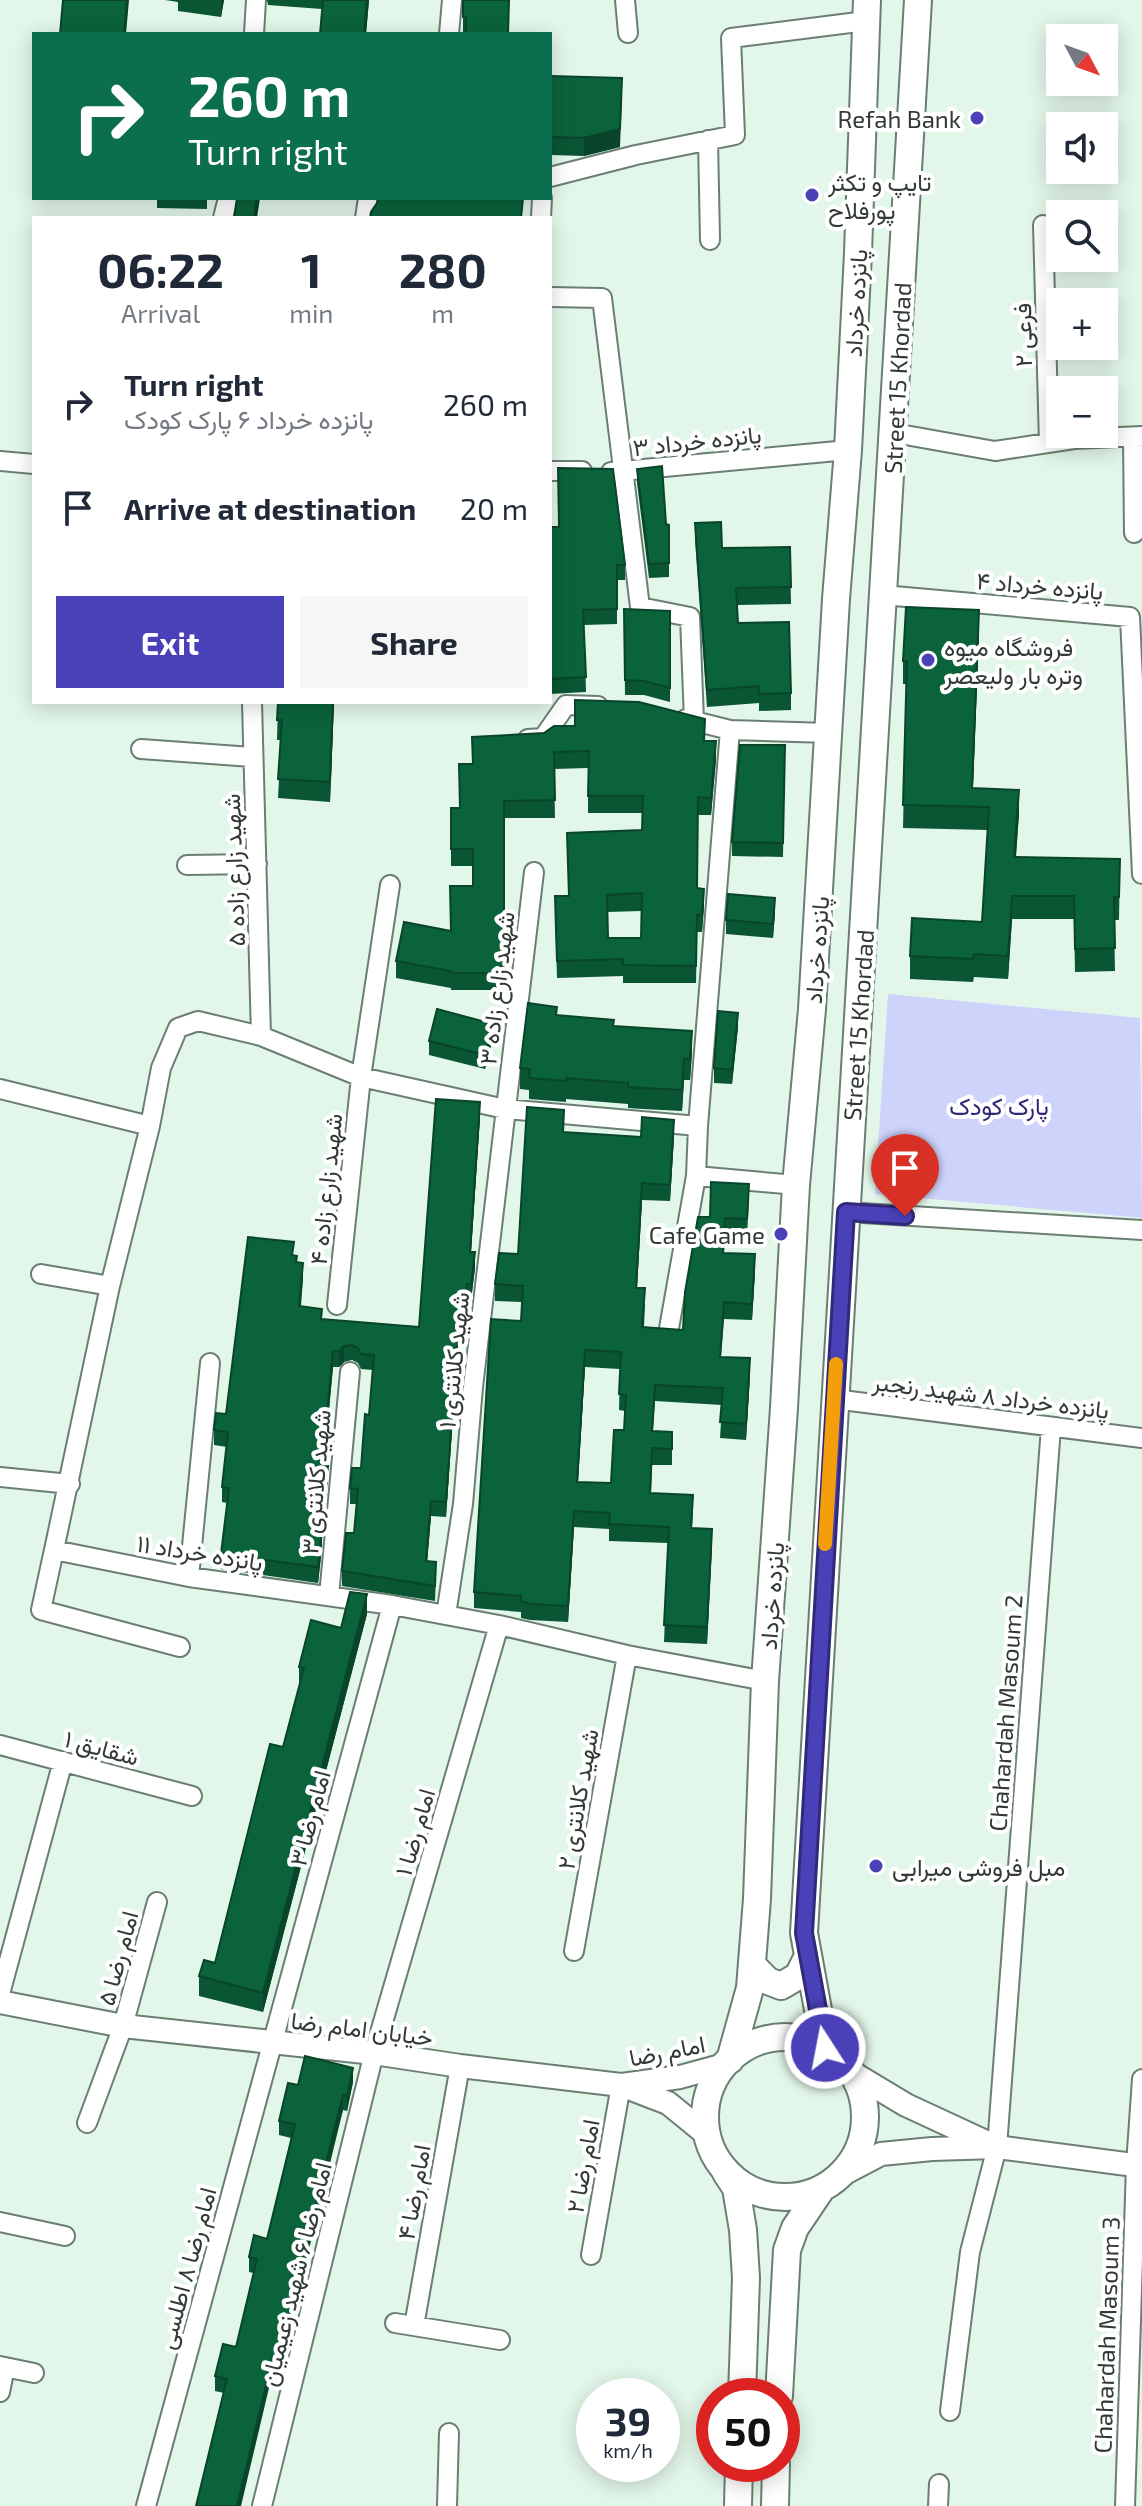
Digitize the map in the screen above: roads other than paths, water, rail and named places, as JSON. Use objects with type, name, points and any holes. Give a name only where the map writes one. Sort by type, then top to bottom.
[{"type":"main road","name":"Street 15 Khordad","points":[[825,2048],[804,1933],[918,0]]},
{"type":"main road","name":"پانزده خرداد","points":[[753,1966],[765,1681],[796,1185],[812,1009],[848,450],[867,11]]},
{"type":"main road","points":[[753,1966],[768,1981],[781,1986],[798,1976],[808,1956]]},
{"type":"main road","points":[[727,2062],[750,1988],[753,1966]]},
{"type":"main road","points":[[743,2378],[746,2278],[743,2230],[736,2188],[712,2152],[706,2134],[705,2110],[711,2085],[727,2062],[745,2047],[772,2038],[800,2038],[840,2058],[861,2092],[865,2114],[863,2136],[854,2157],[795,2228],[787,2250],[780,2378]]},
{"type":"main road","points":[[722,2167],[742,2185],[768,2196],[796,2197],[832,2181]]},
{"type":"main road","points":[[738,2506],[739,2482]]},
{"type":"main road","points":[[775,2506],[776,2482]]},
{"type":"street","points":[[254,32],[256,0]]},
{"type":"street","points":[[449,32],[452,0]]},
{"type":"street","points":[[625,0],[628,33]]},
{"type":"street","points":[[552,177],[735,135],[731,38],[867,11]]},
{"type":"street","points":[[708,140],[710,240]]},
{"type":"street","name":"فرعی ۲","points":[[1043,225],[1047,376]]},
{"type":"street","points":[[552,297],[602,298],[640,607],[690,617],[694,721]]},
{"type":"street","points":[[894,433],[995,451],[1046,443]]},
{"type":"street","points":[[1118,438],[1138,436],[1134,533]]},
{"type":"street","name":"پانزده خرداد ۳","points":[[552,471],[623,472],[848,450]]},
{"type":"street","points":[[0,461],[32,464]]},
{"type":"street","name":"پانزده خرداد ۴","points":[[883,595],[1130,617],[1139,728]]},
{"type":"street","name":"شهید زارع زاده ۵","points":[[252,704],[261,1036]]},
{"type":"street","points":[[512,740],[543,738],[566,705],[611,706]]},
{"type":"street","points":[[668,714],[730,730],[829,733]]},
{"type":"street","points":[[1139,728],[1142,874]]},
{"type":"street","points":[[668,1334],[696,1176],[730,730]]},
{"type":"street","points":[[141,749],[252,757]]},
{"type":"street","points":[[187,865],[257,864]]},
{"type":"street","name":"شهید زارع زاده ۳","points":[[505,1109],[534,872]]},
{"type":"street","name":"شهید زارع زاده ۴","points":[[337,1305],[361,1077],[390,885]]},
{"type":"street","points":[[180,1647],[41,1610],[110,1286],[150,1126],[161,1068],[178,1028],[198,1021],[261,1036],[361,1077],[505,1109],[698,1126]]},
{"type":"street","points":[[0,1090],[150,1126]]},
{"type":"street","name":"شهید کلانتری ۱","points":[[446,1615],[463,1504],[473,1387],[505,1109]]},
{"type":"street","points":[[696,1176],[796,1185]]},
{"type":"street","points":[[846,1212],[1142,1230]]},
{"type":"street","points":[[41,1274],[110,1286]]},
{"type":"street","points":[[189,1577],[210,1363]]},
{"type":"street","name":"شهید کلانتری ۳","points":[[329,1596],[350,1372]]},
{"type":"street","name":"پانزده خرداد ۸ شهید رنجبر","points":[[834,1399],[1142,1438]]},
{"type":"street","name":"Chahardah Masoum 2","points":[[950,2411],[970,2252],[997,2147],[1051,1427]]},
{"type":"street","points":[[0,1477],[70,1484]]},
{"type":"street","name":"پانزده خرداد ۱۱","points":[[54,1550],[189,1577],[392,1605],[765,1681]]},
{"type":"street","name":"امام رضا ۳","points":[[272,2043],[392,1605]]},
{"type":"street","name":"امام رضا ۱","points":[[374,2053],[499,1625]]},
{"type":"street","name":"شهید کلانتری ۲","points":[[574,1951],[627,1655]]},
{"type":"street","name":"شقایق ۱","points":[[0,1745],[192,1796]]},
{"type":"street","points":[[0,1994],[63,1761]]},
{"type":"street","name":"امام رضا ۵","points":[[87,2123],[123,2026],[157,1902]]},
{"type":"street","name":"خیابان امام رضا","points":[[0,2002],[123,2026],[374,2053],[621,2085],[668,2103],[706,2134]]},
{"type":"street","name":"امام رضا ۸ اطلسی","points":[[146,2506],[272,2043]]},
{"type":"street","name":"امام رضا ۶ شهید زعیمیان","points":[[262,2506],[374,2053]]},
{"type":"street","name":"امام رضا","points":[[621,2085],[680,2077],[727,2062]]},
{"type":"street","name":"امام رضا ۴","points":[[414,2326],[460,2066]]},
{"type":"street","points":[[851,2072],[906,2105],[997,2147]]},
{"type":"street","name":"Chahardah Masoum 3","points":[[1125,2506],[1142,2079]]},
{"type":"street","name":"امام رضا ۲","points":[[591,2255],[621,2085]]},
{"type":"street","points":[[832,2181],[881,2154],[932,2149],[997,2147],[1139,2165]]},
{"type":"street","points":[[0,2222],[65,2236]]},
{"type":"street","points":[[395,2323],[500,2340]]},
{"type":"street","points":[[0,2392],[2,2366],[34,2373]]},
{"type":"street","points":[[447,2506],[449,2433]]},
{"type":"street","points":[[938,2506],[939,2484]]},
{"type":"place","name":"Refah Bank","points":[[977,118]]},
{"type":"place","name":"تایپ و تکثر پورفلاح","points":[[812,195]]},
{"type":"place","name":"فروشگاه میوه وتره بار ولیعصر","points":[[928,660]]},
{"type":"place","name":"Cafe Game","points":[[781,1234]]},
{"type":"place","name":"مبل فروشی میرابی","points":[[876,1866]]},
{"type":"park label","name":"پارک کودک","points":[[999,1105]]}]
